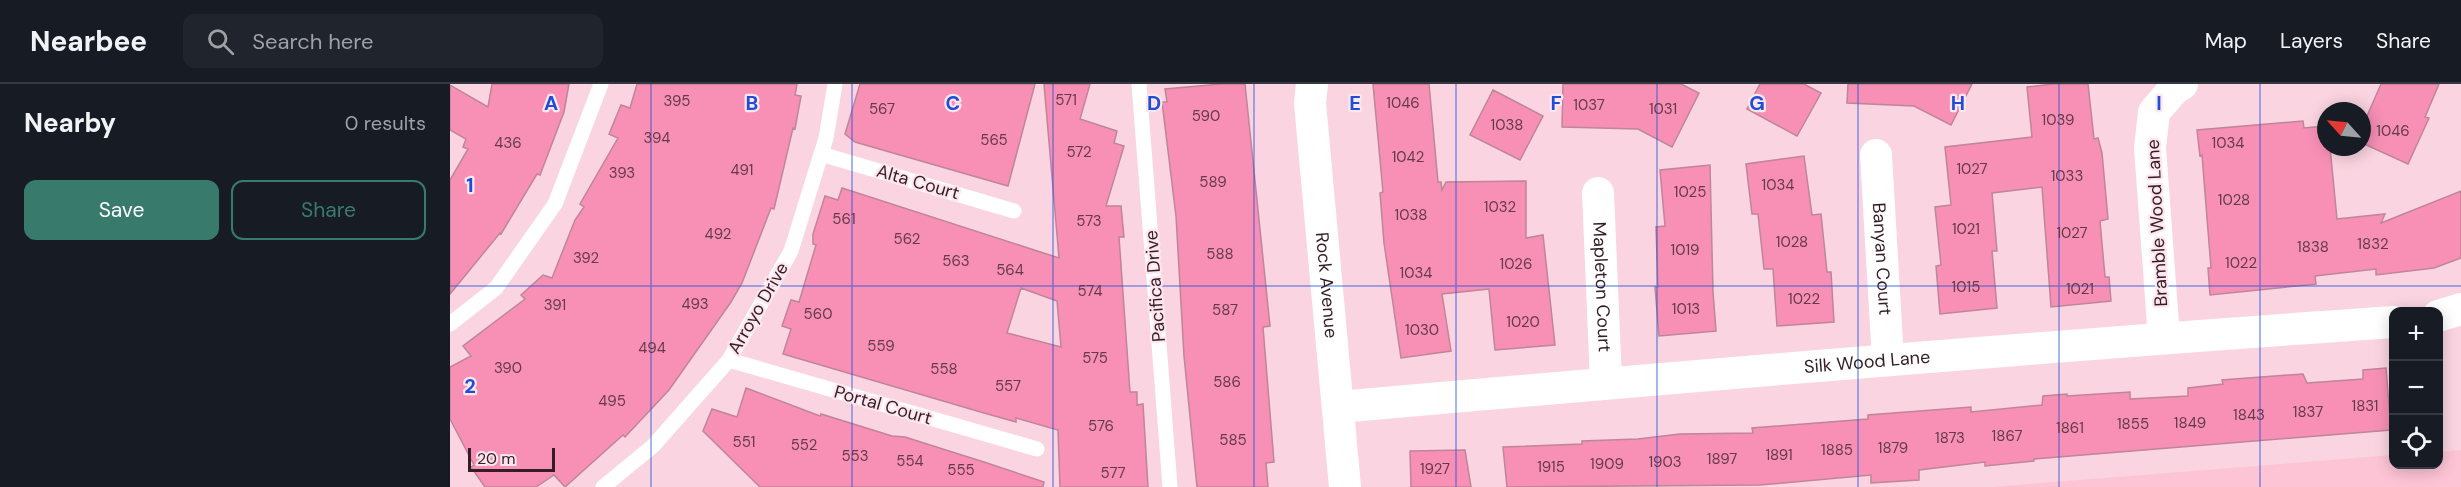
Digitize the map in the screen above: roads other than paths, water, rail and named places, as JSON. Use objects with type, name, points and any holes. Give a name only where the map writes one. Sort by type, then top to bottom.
[{"type":"street","name":"Rock Avenue","points":[[1312,84],[1310,103],[1345,487]]},
{"type":"street","name":"Bramble Wood Lane","points":[[2164,338],[2150,148],[2154,112],[2175,88],[2182,84]]},
{"type":"street","name":"Banyan Court","points":[[1876,155],[1888,360]]},
{"type":"street","name":"Mapleton Court","points":[[1598,193],[1606,382]]},
{"type":"street","points":[[2443,315],[2461,309]]},
{"type":"street","name":"Silk Wood Lane","points":[[1339,406],[1606,382],[2389,322]]},
{"type":"lane","points":[[450,324],[496,288],[555,204],[601,84]]},
{"type":"lane","name":"Arroyo Drive","points":[[603,487],[653,446],[729,360],[791,251],[826,138],[835,84]]},
{"type":"lane","name":"Pacifica Drive","points":[[1139,84],[1170,487]]},
{"type":"lane","name":"Alta Court","points":[[821,154],[1014,211]]},
{"type":"lane","name":"Portal Court","points":[[729,360],[1037,449]]}]
